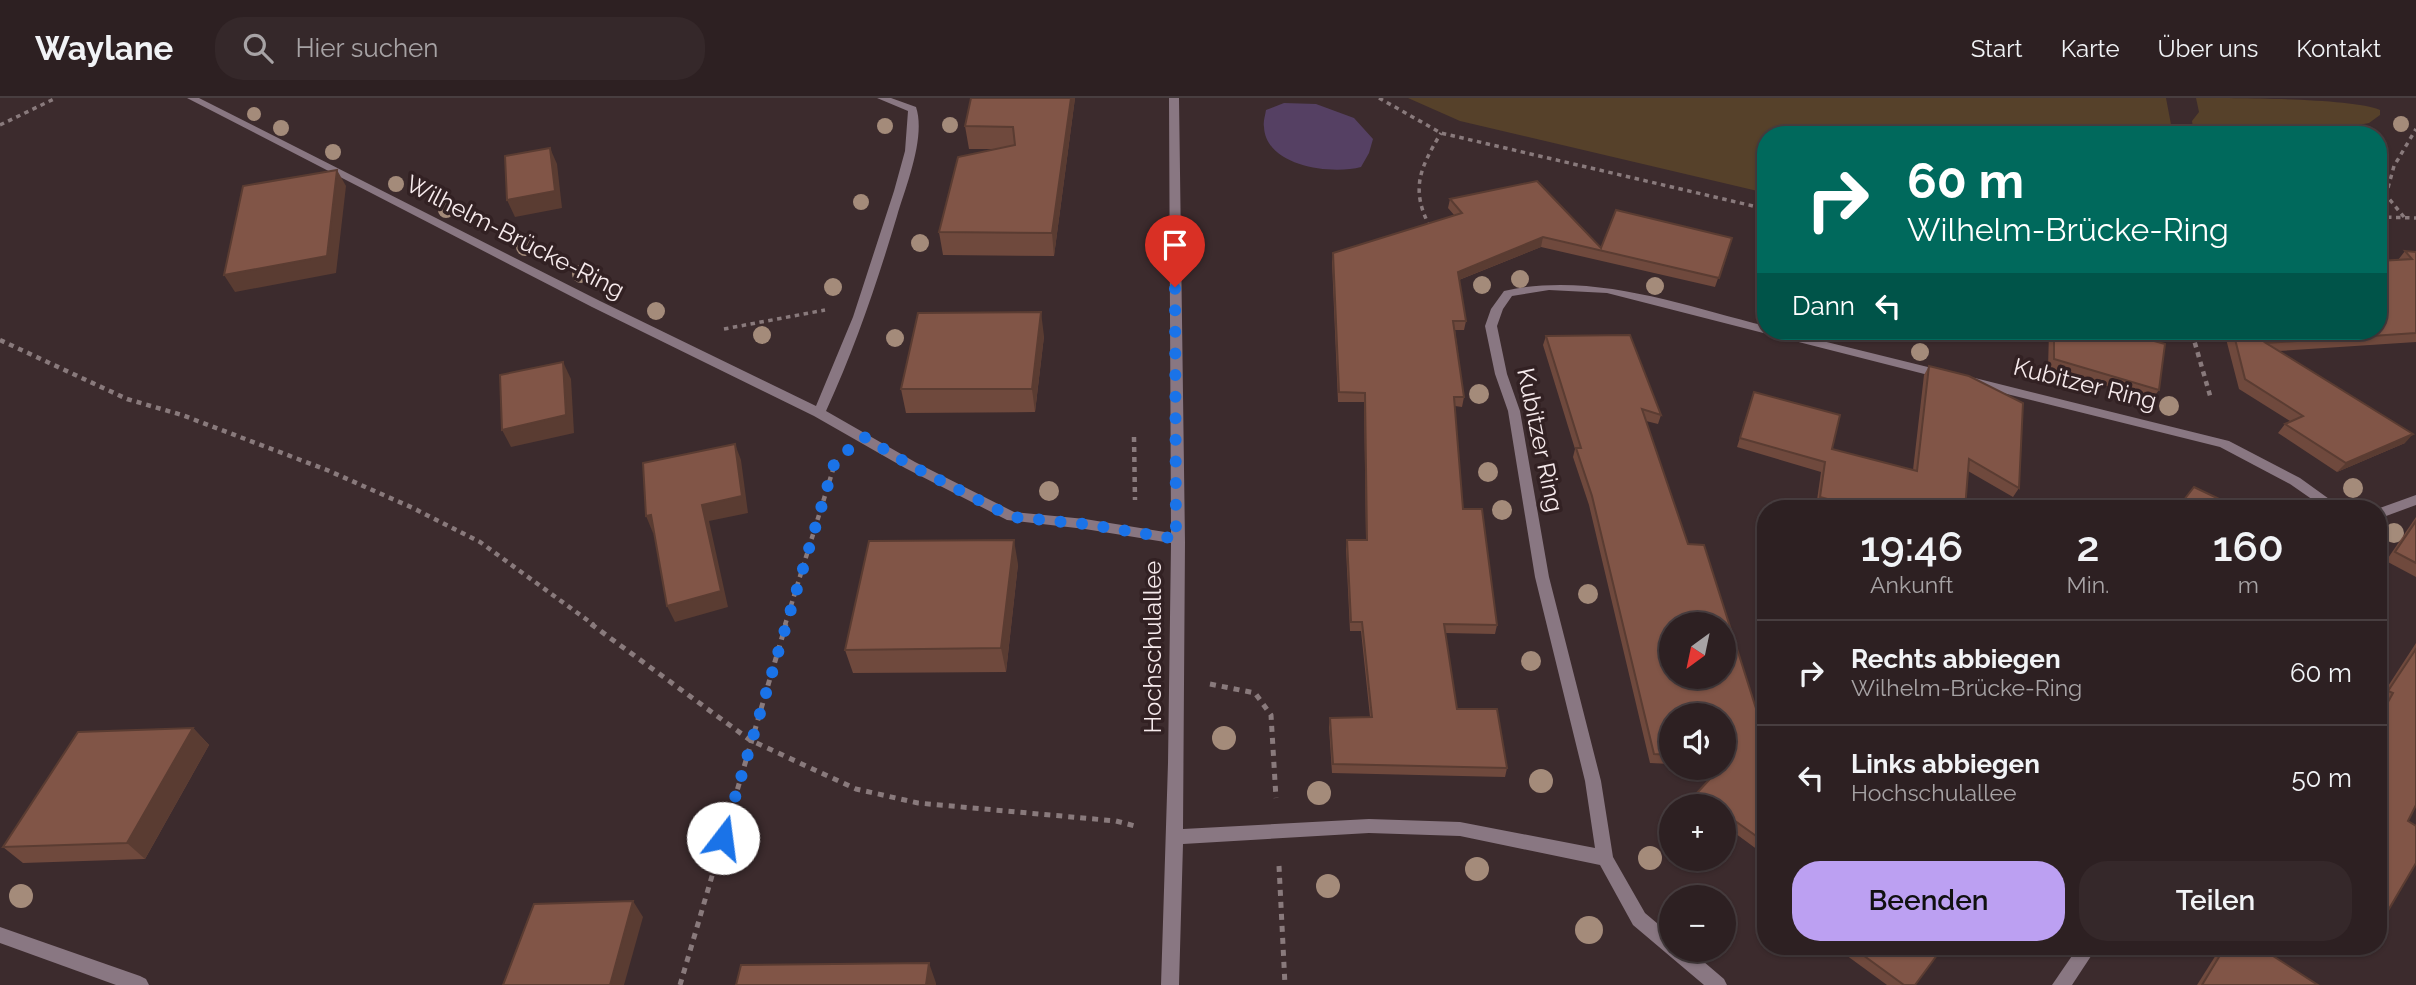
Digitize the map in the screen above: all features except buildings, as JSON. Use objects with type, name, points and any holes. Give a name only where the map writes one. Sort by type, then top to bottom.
[{"type":"street","name":"Wilhelm-Brücke-Ring","points":[[192,98],[820,413],[910,465],[1012,517],[1176,539]]},
{"type":"street","points":[[820,413],[848,351],[863,309],[907,166],[915,130],[914,109],[882,98]]},
{"type":"street","name":"Hochschulallee","points":[[1170,985],[1177,837],[1179,647],[1174,98]]},
{"type":"street","name":"Kubitzer Ring","points":[[1659,936],[1639,919],[1605,858],[1593,781],[1542,578],[1514,411],[1501,374],[1491,326],[1508,293],[1579,286],[1607,290],[1757,328]]},
{"type":"street","name":"Kubitzer Ring","points":[[1807,340],[2224,444],[2295,481],[2323,500]]},
{"type":"street","points":[[2387,511],[2416,500]]},
{"type":"street","points":[[1177,837],[1369,826],[1460,829],[1605,858]]},
{"type":"street","points":[[0,935],[140,985]]},
{"type":"street","points":[[2061,985],[2082,955]]},
{"type":"street","points":[[1690,962],[1718,985]]},
{"type":"path","points":[[0,125],[56,98]]},
{"type":"path","points":[[1379,98],[1441,133],[1757,207]]},
{"type":"path","points":[[2387,191],[2394,166],[2416,129]]},
{"type":"path","points":[[1433,231],[1424,216],[1416,186],[1429,152],[1441,133]]},
{"type":"path","points":[[2387,196],[2404,217]]},
{"type":"path","points":[[2387,217],[2416,218]]},
{"type":"path","points":[[677,343],[688,335],[820,310],[863,309]]},
{"type":"path","points":[[0,340],[127,399],[182,415],[327,470],[413,508],[480,542],[750,740],[856,789],[918,803],[1116,821]]},
{"type":"path","points":[[2195,340],[2211,399]]},
{"type":"path","points":[[680,985],[750,740],[835,461],[864,437]]},
{"type":"path","points":[[1134,437],[1136,532]]},
{"type":"path","points":[[1179,647],[1204,651],[1209,684],[1255,693],[1270,715],[1285,985]]},
{"type":"shaded area","points":[[1408,98],[2166,98],[2171,126],[1757,126],[1757,191],[1460,121]]},
{"type":"shaded area","points":[[2196,98],[2345,103],[2380,110],[2380,115],[2369,123],[2354,126],[2193,126],[2192,121],[2199,112]]},
{"type":"shaded area","points":[[1284,103],[1316,104],[1354,118],[1373,139],[1361,167],[1334,170],[1302,165],[1276,151],[1268,141],[1264,119],[1266,110]]},
{"type":"route","points":[[723,838],[835,461],[864,437],[910,465],[1012,517],[1085,524],[1176,539],[1175,287]]}]
